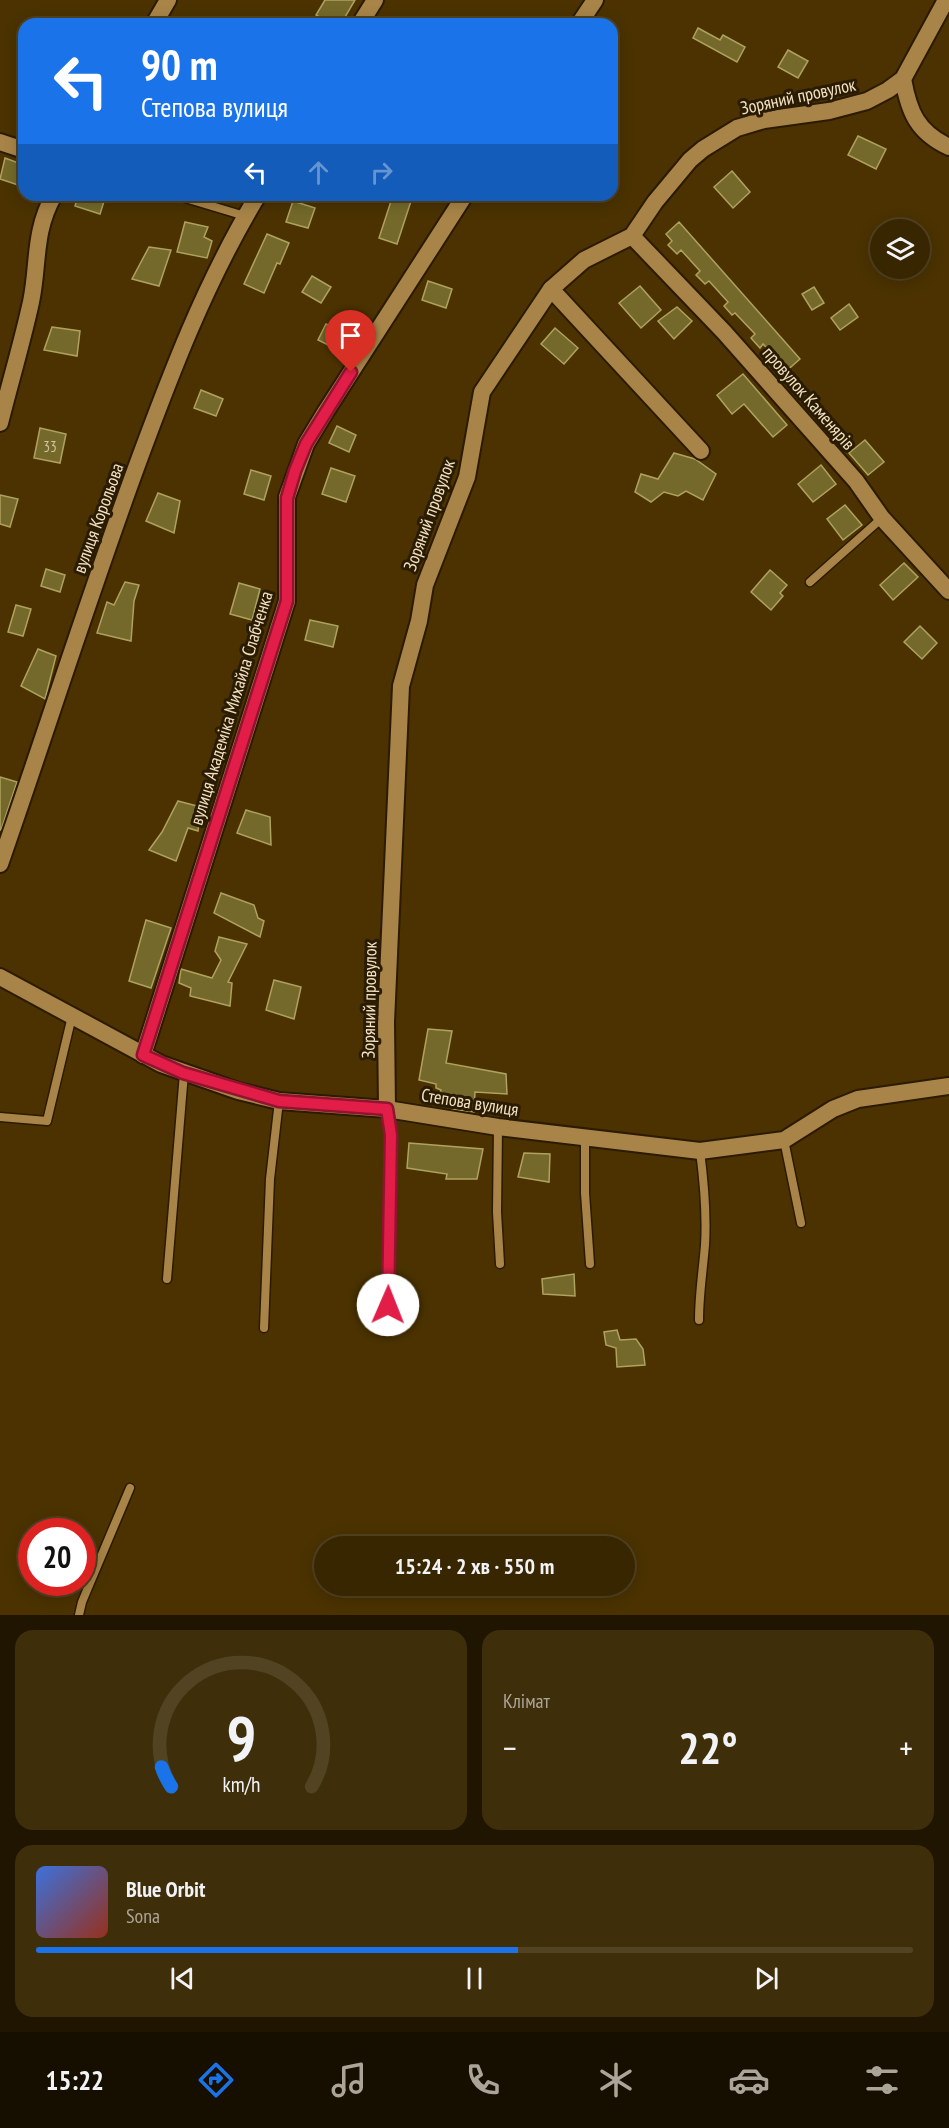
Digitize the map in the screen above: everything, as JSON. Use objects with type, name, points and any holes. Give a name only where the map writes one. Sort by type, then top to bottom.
[{"type":"street","points":[[158,18],[168,0]]},
{"type":"street","points":[[364,18],[375,0]]},
{"type":"street","points":[[583,18],[595,0]]},
{"type":"street","points":[[946,0],[903,79],[924,133],[949,147]]},
{"type":"street","name":"Зоряний провулок","points":[[387,1109],[386,1022],[401,686],[419,621],[425,585],[467,477],[482,392],[551,289],[584,260],[632,236],[655,202],[690,160],[717,139],[737,128],[764,120],[830,111],[867,101],[903,79]]},
{"type":"street","points":[[0,142],[18,148]]},
{"type":"street","points":[[0,423],[31,300],[36,243],[51,201]]},
{"type":"street","name":"вулиця Корольова","points":[[0,864],[103,560],[181,344],[205,290],[254,201]]},
{"type":"street","name":"вулиця Академіка Михайла Слабченка","points":[[143,1055],[287,601],[287,498],[295,471],[306,444],[326,411],[461,201]]},
{"type":"street","name":"провулок Каменярів","points":[[632,236],[724,332],[856,481],[882,518],[949,591]]},
{"type":"street","points":[[551,289],[701,451]]},
{"type":"street","name":"Степова вулиця","points":[[0,977],[143,1055],[183,1073],[279,1101],[387,1109],[498,1127],[700,1151],[784,1140],[833,1109],[858,1099],[949,1086]]},
{"type":"lane","points":[[195,201],[245,216]]},
{"type":"lane","points":[[810,582],[882,518]]},
{"type":"lane","points":[[0,1117],[47,1121],[72,1016]]},
{"type":"lane","points":[[167,1279],[183,1073]]},
{"type":"lane","points":[[264,1328],[270,1179],[279,1101]]},
{"type":"lane","points":[[387,1109],[391,1135],[388,1305]]},
{"type":"lane","points":[[498,1127],[497,1212],[500,1264]]},
{"type":"lane","points":[[585,1137],[590,1264]]},
{"type":"lane","points":[[784,1140],[801,1223]]},
{"type":"lane","points":[[699,1320],[699,1289],[705,1245],[705,1188],[700,1151]]},
{"type":"lane","points":[[80,1615],[82,1602],[130,1488]]},
{"type":"building","points":[[325,0],[355,0],[344,18],[321,18],[316,15]]},
{"type":"building","points":[[698,28],[720,40],[723,35],[745,47],[737,62],[693,38]]},
{"type":"building","points":[[788,50],[808,61],[798,78],[778,67]]},
{"type":"building","points":[[858,136],[886,149],[876,169],[848,155]]},
{"type":"building","points":[[5,158],[18,163],[18,185],[0,179]]},
{"type":"building","points":[[732,171],[750,192],[733,208],[714,187]]},
{"type":"building","points":[[76,201],[104,201],[100,214],[75,206]]},
{"type":"building","points":[[293,201],[315,208],[308,228],[286,222]]},
{"type":"building","points":[[391,201],[411,201],[397,244],[379,238]]},
{"type":"building","points":[[185,222],[208,227],[204,237],[212,241],[207,258],[177,252]]},
{"type":"building","points":[[679,222],[800,359],[783,374],[774,365],[779,361],[763,344],[760,348],[751,338],[755,334],[735,313],[732,315],[724,306],[728,302],[709,281],[705,284],[696,275],[700,271],[681,250],[677,254],[668,245],[672,241],[666,234]]},
{"type":"building","points":[[267,234],[289,243],[264,293],[244,284]]},
{"type":"building","points":[[149,247],[171,250],[159,286],[132,279]]},
{"type":"building","points":[[312,276],[331,287],[321,303],[302,292]]},
{"type":"building","points":[[428,281],[452,289],[446,308],[422,300]]},
{"type":"building","points":[[640,286],[661,310],[641,328],[619,303]]},
{"type":"building","points":[[814,287],[824,303],[812,310],[802,294]]},
{"type":"building","points":[[849,304],[858,317],[840,330],[831,318]]},
{"type":"building","points":[[677,307],[692,321],[674,339],[658,321]]},
{"type":"building","points":[[326,324],[348,334],[340,351],[318,340]]},
{"type":"building","points":[[52,327],[80,331],[77,356],[44,350]]},
{"type":"building","points":[[555,328],[578,348],[564,364],[541,344]]},
{"type":"building","points":[[743,374],[787,425],[773,437],[744,404],[732,414],[717,395]]},
{"type":"building","points":[[201,390],[223,399],[216,416],[194,408]]},
{"type":"building","points":[[337,426],[356,435],[349,452],[329,443]]},
{"type":"building","points":[[40,428],[66,434],[60,463],[34,458]]},
{"type":"building","points":[[865,440],[884,462],[868,475],[849,453]]},
{"type":"building","points":[[674,453],[695,459],[716,474],[703,500],[686,491],[678,496],[664,492],[651,502],[635,492],[641,474],[658,479]]},
{"type":"building","points":[[821,465],[836,484],[813,502],[798,484]]},
{"type":"building","points":[[331,468],[355,476],[346,502],[322,494]]},
{"type":"building","points":[[251,470],[271,476],[264,500],[244,494]]},
{"type":"building","points":[[158,493],[180,501],[174,533],[146,521]]},
{"type":"building","points":[[0,495],[18,499],[10,527],[0,524]]},
{"type":"building","points":[[845,505],[862,525],[843,540],[827,519]]},
{"type":"building","points":[[904,563],[918,577],[893,600],[880,585]]},
{"type":"building","points":[[46,569],[65,575],[60,592],[41,586]]},
{"type":"building","points":[[770,570],[787,585],[780,593],[783,596],[771,610],[751,592]]},
{"type":"building","points":[[125,582],[139,585],[134,601],[131,641],[97,633],[107,602],[114,605]]},
{"type":"building","points":[[239,583],[260,589],[252,620],[230,614]]},
{"type":"building","points":[[16,605],[31,609],[23,636],[8,632]]},
{"type":"building","points":[[310,620],[338,626],[333,647],[305,640]]},
{"type":"building","points":[[920,626],[937,643],[922,659],[904,642]]},
{"type":"building","points":[[38,649],[56,656],[45,699],[21,686]]},
{"type":"building","points":[[0,777],[17,782],[1,830],[0,830]]},
{"type":"building","points":[[178,801],[201,807],[198,831],[188,828],[176,861],[149,850],[162,832]]},
{"type":"building","points":[[246,810],[270,817],[271,845],[237,833]]},
{"type":"building","points":[[221,893],[254,905],[258,918],[264,921],[260,937],[214,913]]},
{"type":"building","points":[[146,920],[171,928],[151,988],[129,981]]},
{"type":"building","points":[[219,937],[247,944],[228,982],[232,983],[230,1006],[190,996],[191,988],[179,983],[181,969],[212,978],[221,960],[215,951]]},
{"type":"building","points":[[274,980],[301,987],[294,1019],[266,1010]]},
{"type":"building","points":[[428,1029],[452,1031],[446,1063],[506,1074],[507,1094],[475,1092],[474,1112],[452,1109],[454,1097],[439,1095],[441,1090],[436,1088],[436,1084],[419,1080]]},
{"type":"building","points":[[409,1143],[483,1149],[477,1179],[446,1179],[447,1174],[407,1168]]},
{"type":"building","points":[[524,1153],[550,1154],[549,1182],[518,1177]]},
{"type":"building","points":[[574,1274],[575,1296],[543,1294],[542,1279]]},
{"type":"building","points":[[617,1330],[620,1340],[636,1339],[643,1349],[645,1365],[617,1367],[616,1348],[606,1345],[604,1332]]},
{"type":"route","points":[[351,372],[306,444],[295,471],[287,498],[287,601],[143,1055],[183,1073],[279,1101],[387,1109],[391,1135],[388,1305]]}]
